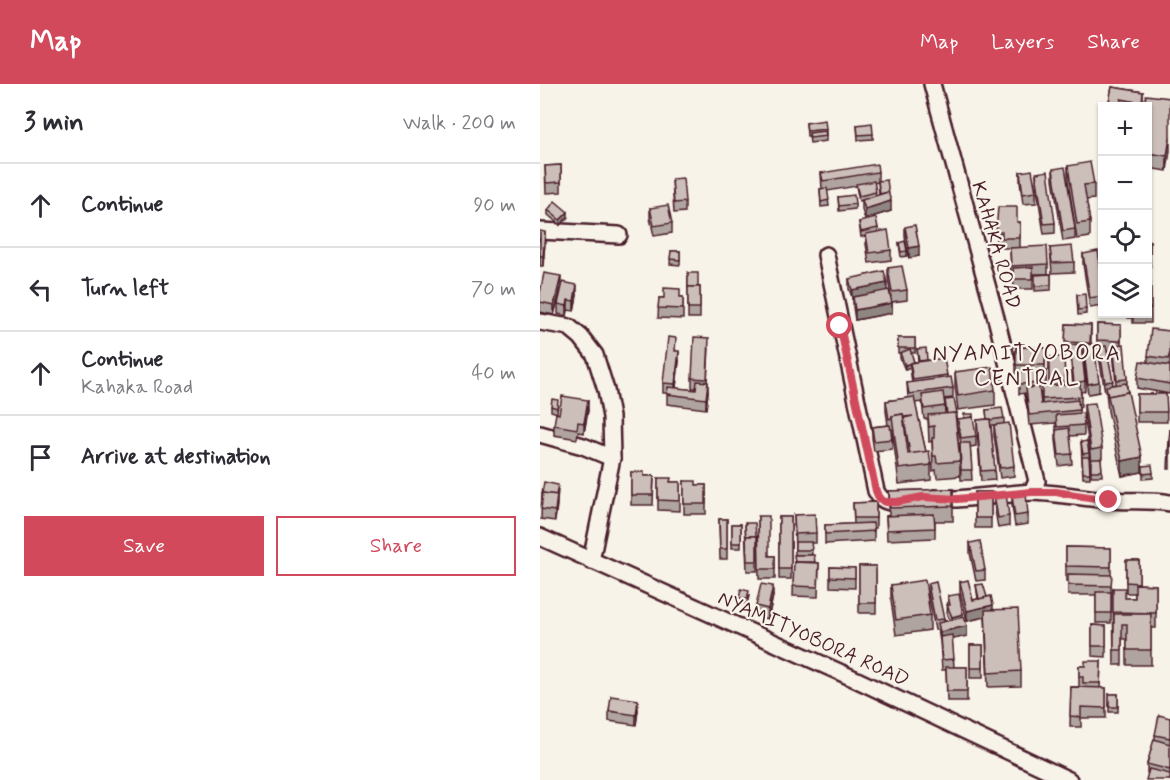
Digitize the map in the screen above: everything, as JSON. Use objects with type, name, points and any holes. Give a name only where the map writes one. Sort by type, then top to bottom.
[{"type":"street","name":"KAHAKA ROAD","points":[[932,84],[996,318],[1037,481],[1032,492]]},
{"type":"street","points":[[540,231],[619,236]]},
{"type":"street","points":[[826,255],[879,498],[885,502],[897,502],[923,497],[957,499],[1056,492],[1109,500],[1170,503]]},
{"type":"street","points":[[540,322],[569,327],[581,337],[595,355],[606,390],[611,417],[612,458],[591,561]]},
{"type":"street","points":[[540,434],[583,446],[612,458]]},
{"type":"street","name":"NYAMITYOBORA ROAD","points":[[540,537],[855,679],[1069,780]]},
{"type":"building","points":[[1112,87],[1143,92],[1142,102],[1121,99],[1121,102],[1109,102]]},
{"type":"building","points":[[1146,95],[1170,98],[1170,137],[1167,156],[1152,154],[1152,102],[1145,102]]},
{"type":"building","points":[[825,120],[826,129],[807,131],[806,123]]},
{"type":"building","points":[[872,123],[873,134],[858,135],[857,125]]},
{"type":"building","points":[[825,131],[826,136],[810,138],[809,133]]},
{"type":"building","points":[[1090,162],[1094,184],[1084,185],[1090,222],[1077,224],[1068,166]]},
{"type":"building","points":[[877,164],[878,172],[823,181],[821,173]]},
{"type":"building","points":[[561,165],[561,182],[546,183],[545,166]]},
{"type":"building","points":[[1065,167],[1075,229],[1063,231],[1053,169]]},
{"type":"building","points":[[1032,170],[1036,192],[1023,194],[1020,172]]},
{"type":"building","points":[[1048,171],[1055,223],[1044,224],[1036,173]]},
{"type":"building","points":[[683,178],[685,202],[674,203],[672,179]]},
{"type":"building","points":[[887,180],[889,194],[888,192],[880,194],[878,181]]},
{"type":"building","points":[[874,181],[876,192],[859,196],[856,184]]},
{"type":"building","points":[[827,188],[829,200],[821,202],[820,189]]},
{"type":"building","points":[[888,192],[891,201],[865,209],[862,200]]},
{"type":"building","points":[[854,195],[855,204],[839,206],[838,197]]},
{"type":"building","points":[[555,201],[568,212],[560,220],[548,210]]},
{"type":"building","points":[[668,205],[672,223],[654,226],[650,208]]},
{"type":"building","points":[[998,207],[1017,207],[1020,238],[1002,238],[1002,232],[996,232]]},
{"type":"building","points":[[876,218],[878,228],[861,232],[859,222]]},
{"type":"building","points":[[915,225],[919,246],[909,248],[905,227]]},
{"type":"building","points":[[888,230],[891,250],[869,253],[866,234]]},
{"type":"building","points":[[540,231],[545,232],[543,256],[540,256]]},
{"type":"building","points":[[905,241],[907,251],[901,252],[899,243]]},
{"type":"building","points":[[1047,246],[1048,264],[1011,266],[1010,248]]},
{"type":"building","points":[[1072,246],[1074,262],[1052,263],[1050,248]]},
{"type":"building","points":[[671,251],[680,251],[680,260],[670,259]]},
{"type":"building","points":[[1098,251],[1098,297],[1090,298],[1083,254]]},
{"type":"building","points":[[902,266],[907,290],[892,292],[888,268]]},
{"type":"building","points":[[1033,267],[1033,279],[1014,279],[1013,268]]},
{"type":"building","points":[[884,271],[887,283],[852,290],[849,279]]},
{"type":"building","points":[[544,273],[561,276],[554,305],[540,302]]},
{"type":"building","points":[[688,273],[698,273],[698,287],[688,287]]},
{"type":"building","points":[[1051,274],[1051,285],[1035,286],[1035,275]]},
{"type":"building","points":[[563,282],[577,285],[574,301],[568,300],[567,306],[558,304]]},
{"type":"building","points":[[688,287],[700,287],[700,308],[688,308]]},
{"type":"building","points":[[664,288],[680,289],[683,309],[658,308],[659,298],[664,298]]},
{"type":"building","points":[[889,290],[892,303],[855,310],[853,297]]},
{"type":"building","points":[[1085,294],[1086,309],[1078,310],[1077,295]]},
{"type":"building","points":[[1066,324],[1091,325],[1090,343],[1065,342]]},
{"type":"building","points":[[1097,324],[1121,325],[1121,341],[1097,340]]},
{"type":"building","points":[[1151,329],[1170,331],[1168,359],[1148,356]]},
{"type":"building","points":[[668,337],[676,338],[675,351],[679,351],[675,384],[663,383]]},
{"type":"building","points":[[694,337],[709,338],[707,379],[692,378]]},
{"type":"building","points":[[898,338],[915,338],[915,348],[898,348]]},
{"type":"building","points":[[1081,344],[1085,381],[1074,383],[1070,345]]},
{"type":"building","points":[[1094,344],[1099,382],[1088,384],[1083,345]]},
{"type":"building","points":[[1124,344],[1127,379],[1117,380],[1113,345]]},
{"type":"building","points":[[1106,346],[1113,381],[1105,382],[1099,347]]},
{"type":"building","points":[[1016,347],[1045,348],[1045,365],[1016,365]]},
{"type":"building","points":[[926,348],[927,360],[919,361],[917,349]]},
{"type":"building","points":[[910,349],[914,362],[905,365],[900,353]]},
{"type":"building","points":[[1049,357],[1064,357],[1065,381],[1049,381]]},
{"type":"building","points":[[944,358],[947,375],[913,380],[910,363]]},
{"type":"building","points":[[1140,361],[1170,366],[1170,384],[1137,378]]},
{"type":"building","points":[[992,367],[995,390],[958,396],[955,372]]},
{"type":"building","points":[[1046,371],[1046,383],[1019,384],[1019,372]]},
{"type":"building","points":[[951,377],[953,388],[909,394],[907,383]]},
{"type":"building","points":[[697,381],[708,382],[706,399],[667,394],[668,387],[696,390]]},
{"type":"building","points":[[1126,383],[1128,392],[1108,396],[1106,386]]},
{"type":"building","points":[[1080,384],[1081,397],[1042,399],[1042,386]]},
{"type":"building","points":[[1039,387],[1041,404],[1078,400],[1079,410],[1029,415],[1026,388]]},
{"type":"building","points":[[943,392],[945,406],[924,409],[922,395]]},
{"type":"building","points":[[1128,392],[1142,457],[1122,461],[1108,396]]},
{"type":"building","points":[[1137,394],[1166,394],[1167,412],[1137,412]]},
{"type":"building","points":[[562,396],[588,400],[584,423],[578,422],[577,429],[554,425],[556,413],[559,414]]},
{"type":"building","points":[[914,397],[926,452],[910,454],[904,418],[913,416],[903,417],[903,414],[892,416],[889,419],[886,401]]},
{"type":"building","points":[[552,399],[558,400],[557,408],[551,406]]},
{"type":"building","points":[[954,399],[957,413],[947,414],[945,400]]},
{"type":"building","points":[[1095,403],[1102,448],[1091,450],[1084,404]]},
{"type":"building","points":[[1002,408],[1004,418],[987,419],[986,410]]},
{"type":"building","points":[[955,413],[960,461],[937,463],[936,456],[933,456],[934,426],[929,427],[928,415]]},
{"type":"building","points":[[1083,413],[1084,425],[1057,427],[1056,415]]},
{"type":"building","points":[[903,414],[908,454],[929,451],[931,465],[899,469],[892,416]]},
{"type":"building","points":[[964,414],[973,414],[973,417],[964,418]]},
{"type":"building","points":[[973,417],[976,436],[961,438],[958,419]]},
{"type":"building","points":[[990,419],[995,470],[981,471],[977,420]]},
{"type":"building","points":[[1009,423],[1014,466],[1000,468],[994,425]]},
{"type":"building","points":[[890,425],[892,439],[874,441],[872,427]]},
{"type":"building","points":[[1069,428],[1072,454],[1059,455],[1056,430]]},
{"type":"building","points":[[1170,429],[1170,455],[1168,454]]},
{"type":"building","points":[[1087,441],[1089,453],[1083,454],[1081,442]]},
{"type":"building","points":[[960,443],[970,443],[972,470],[961,470]]},
{"type":"building","points":[[1082,457],[1089,457],[1090,473],[1083,473]]},
{"type":"building","points":[[1091,459],[1101,459],[1102,471],[1091,471]]},
{"type":"building","points":[[1152,465],[1153,473],[1143,474],[1143,466]]},
{"type":"building","points":[[631,472],[644,472],[644,476],[654,476],[653,495],[631,495]]},
{"type":"building","points":[[658,478],[671,478],[670,482],[680,482],[680,501],[658,500]]},
{"type":"building","points":[[684,481],[696,481],[696,485],[706,485],[706,504],[684,504]]},
{"type":"building","points":[[544,482],[558,485],[556,495],[542,493]]},
{"type":"building","points":[[953,489],[953,506],[890,508],[889,491]]},
{"type":"building","points":[[975,492],[991,492],[991,518],[975,518]]},
{"type":"building","points":[[543,493],[557,495],[555,511],[541,509]]},
{"type":"building","points":[[1006,493],[1009,516],[998,518],[994,494]]},
{"type":"building","points":[[1026,494],[1028,514],[1015,516],[1012,496]]},
{"type":"building","points":[[876,502],[876,518],[854,518],[853,503]]},
{"type":"building","points":[[815,514],[816,533],[795,534],[794,515]]},
{"type":"building","points":[[934,514],[935,528],[887,530],[886,516]]},
{"type":"building","points":[[758,516],[769,516],[769,556],[775,556],[775,569],[759,569]]},
{"type":"building","points":[[779,517],[791,517],[791,569],[779,569]]},
{"type":"building","points":[[719,519],[727,519],[727,549],[720,549]]},
{"type":"building","points":[[745,523],[755,523],[756,536],[746,536],[746,539]]},
{"type":"building","points":[[873,523],[874,531],[825,534],[825,525]]},
{"type":"building","points":[[732,524],[741,524],[741,543],[732,543]]},
{"type":"building","points":[[746,536],[757,536],[757,561],[747,561]]},
{"type":"building","points":[[980,541],[985,570],[976,571],[970,543]]},
{"type":"building","points":[[795,542],[811,542],[812,550],[795,550]]},
{"type":"building","points":[[1066,547],[1111,548],[1111,567],[1066,566]]},
{"type":"building","points":[[794,555],[814,555],[815,562],[795,562]]},
{"type":"building","points":[[1126,560],[1139,560],[1139,583],[1126,582]]},
{"type":"building","points":[[794,562],[819,563],[818,587],[793,586]]},
{"type":"building","points":[[859,566],[876,566],[876,603],[859,603]]},
{"type":"building","points":[[830,567],[855,568],[855,578],[830,577]]},
{"type":"building","points":[[1068,574],[1112,575],[1111,586],[1068,585]]},
{"type":"building","points":[[925,580],[930,615],[896,620],[891,585]]},
{"type":"building","points":[[968,580],[973,600],[991,596],[993,605],[967,611],[960,582]]},
{"type":"building","points":[[936,582],[944,619],[935,620],[928,584]]},
{"type":"building","points":[[761,584],[773,586],[768,609],[756,606]]},
{"type":"building","points":[[983,584],[987,597],[979,599],[976,585]]},
{"type":"building","points":[[1135,584],[1156,585],[1156,613],[1113,612],[1113,588],[1125,588],[1125,598],[1135,598]]},
{"type":"building","points":[[741,589],[749,591],[747,599],[739,598]]},
{"type":"building","points":[[1096,592],[1111,592],[1111,613],[1096,613]]},
{"type":"building","points":[[959,594],[963,614],[952,617],[947,605],[950,605],[948,596]]},
{"type":"building","points":[[1018,609],[1021,671],[988,673],[985,610]]},
{"type":"building","points":[[1114,614],[1151,614],[1151,650],[1127,650],[1127,624],[1122,624],[1122,650],[1114,650]]},
{"type":"building","points":[[964,617],[967,626],[940,632],[938,623]]},
{"type":"building","points":[[1092,625],[1106,626],[1106,646],[1092,646]]},
{"type":"building","points":[[952,635],[954,659],[942,660],[940,637]]},
{"type":"building","points":[[970,645],[983,645],[983,668],[970,668]]},
{"type":"building","points":[[1085,661],[1101,661],[1100,683],[1083,683],[1083,677],[1079,677],[1079,666],[1085,666]]},
{"type":"building","points":[[946,667],[967,667],[967,691],[947,691]]},
{"type":"building","points":[[1071,687],[1106,688],[1106,708],[1081,707],[1081,717],[1070,716]]},
{"type":"building","points":[[1109,694],[1118,694],[1118,707],[1109,707]]},
{"type":"building","points":[[611,696],[638,700],[636,715],[609,711]]},
{"type":"building","points":[[1159,715],[1170,718],[1170,738],[1155,735]]},
{"type":"building","points":[[1154,739],[1170,744],[1170,770],[1147,764]]},
{"type":"building","points":[[1149,769],[1170,774],[1170,780],[1146,780]]},
{"type":"district","name":"NYAMITYOBORA CENTRAL","points":[[1027,364]]},
{"type":"route","points":[[840,326],[876,491],[879,498],[885,502],[923,497],[957,499],[1032,492],[1056,492],[1109,500]]}]
